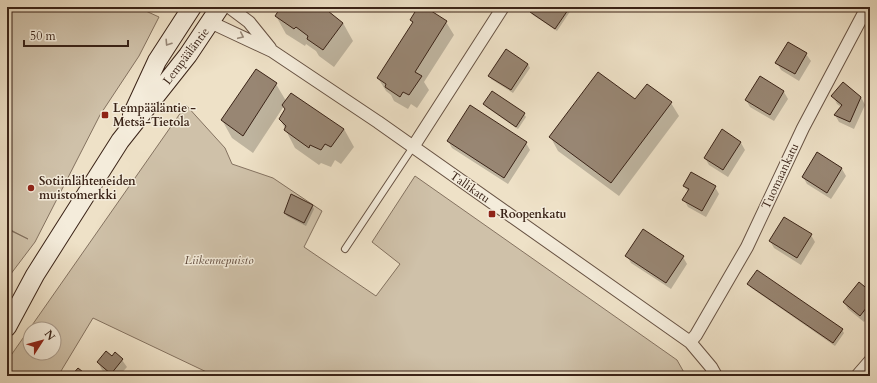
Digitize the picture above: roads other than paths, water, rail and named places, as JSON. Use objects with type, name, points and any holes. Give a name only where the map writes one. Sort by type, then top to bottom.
[{"type":"main road","name":"Lempääläntie","points":[[7,327],[34,276],[120,141],[188,55],[220,7]]},
{"type":"main road","name":"Lempääläntie","points":[[120,141],[157,60],[188,8]]},
{"type":"main road","points":[[188,8],[210,22]]},
{"type":"main road","name":"Lempääläntie","points":[[7,310],[34,276]]},
{"type":"street","name":"Tallikatu","points":[[229,7],[249,22],[272,51]]},
{"type":"street","points":[[412,147],[503,7]]},
{"type":"street","name":"Tuomaankatu","points":[[690,342],[696,335],[748,247],[803,128],[864,13],[864,7]]},
{"type":"street","name":"Tallikatu","points":[[210,22],[272,51],[412,147],[690,342],[711,367],[716,376]]},
{"type":"street","points":[[857,376],[870,361]]},
{"type":"lane","points":[[345,248],[412,147]]},
{"type":"place","name":"Lempääläntie - Metsä-Tietola","points":[[105,115]]},
{"type":"place","name":"Sotiinlähteneiden muistomerkki","points":[[31,188]]},
{"type":"place","name":"Roopenkatu","points":[[492,214]]},
{"type":"park label","name":"Liikennepuisto","points":[[219,260]]}]
